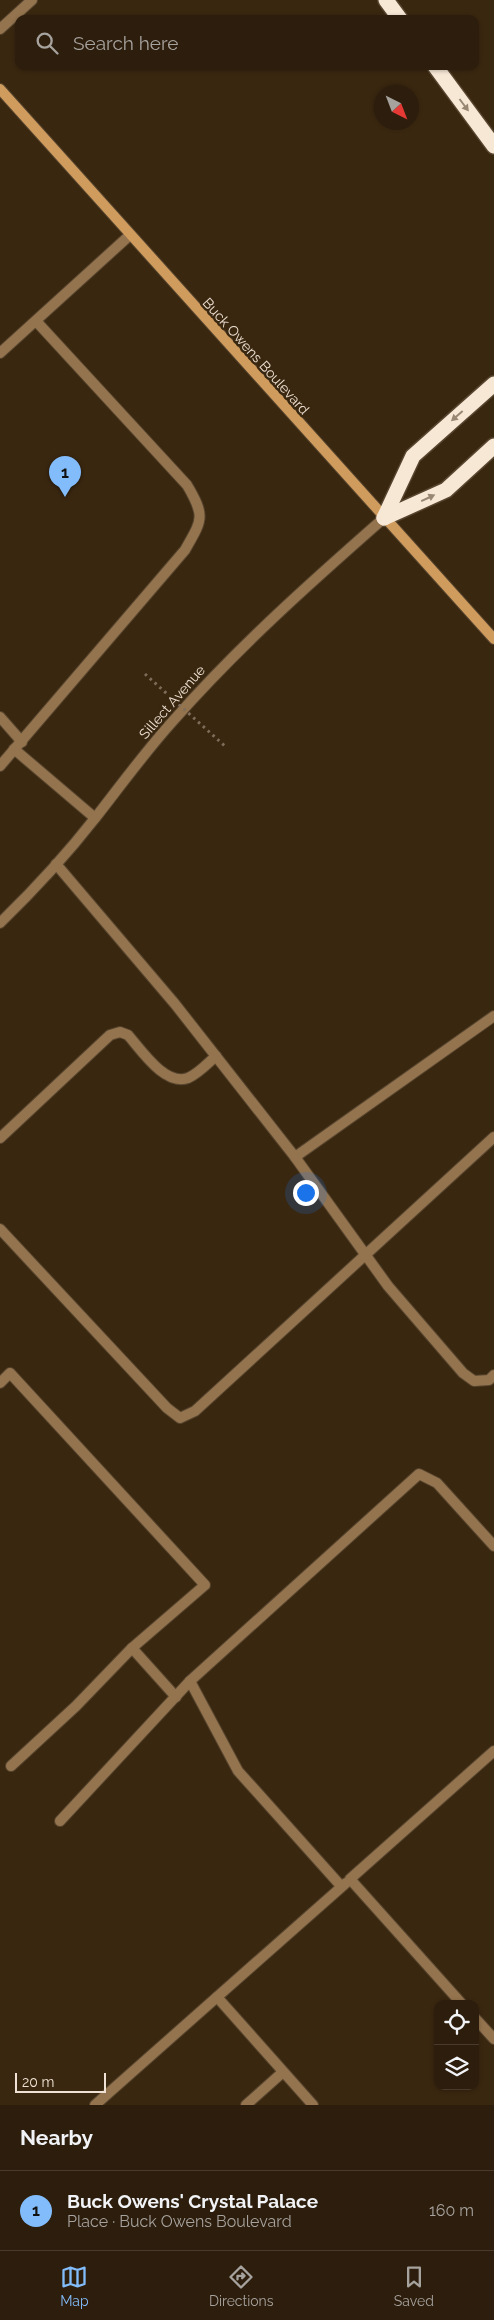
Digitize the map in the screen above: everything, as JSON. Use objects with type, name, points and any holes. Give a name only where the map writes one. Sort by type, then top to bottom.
[{"type":"highway","points":[[386,0],[397,15]]},
{"type":"highway","points":[[438,70],[494,146]]},
{"type":"highway","points":[[384,518],[413,456],[494,384]]},
{"type":"highway","points":[[384,518],[446,490],[494,446]]},
{"type":"main road","name":"Buck Owens Boulevard","points":[[0,89],[384,518],[494,638]]},
{"type":"street","points":[[15,15],[32,0]]},
{"type":"street","points":[[0,29],[15,15]]},
{"type":"street","points":[[0,353],[130,235]]},
{"type":"street","points":[[0,766],[185,550],[200,523],[198,503],[187,485],[36,321]]},
{"type":"street","name":"Sillect Avenue","points":[[0,923],[56,864],[170,724],[213,675],[265,624],[384,518]]},
{"type":"street","points":[[0,717],[18,746],[95,818]]},
{"type":"street","points":[[56,864],[175,1004],[296,1157],[388,1286],[463,1373],[474,1381],[489,1380],[494,1376]]},
{"type":"street","points":[[296,1157],[494,1016]]},
{"type":"street","points":[[0,1138],[110,1035],[120,1032],[128,1035],[166,1076],[176,1079],[189,1077],[216,1056]]},
{"type":"street","points":[[0,1229],[167,1408],[180,1418],[195,1411],[494,1137]]},
{"type":"street","points":[[0,1383],[10,1373],[205,1585],[132,1648],[76,1706],[11,1766]]},
{"type":"street","points":[[60,1821],[190,1681],[419,1474],[437,1483],[494,1546]]},
{"type":"street","points":[[132,1648],[176,1697]]},
{"type":"street","points":[[190,1681],[238,1770],[458,2000]]},
{"type":"street","points":[[96,2105],[494,1752]]},
{"type":"street","points":[[217,1997],[313,2105]]},
{"type":"street","points":[[479,2022],[494,2039]]},
{"type":"street","points":[[246,2105],[284,2072]]},
{"type":"path","points":[[145,674],[226,748]]},
{"type":"place","name":"Buck Owens' Crystal Palace","points":[[65,497]]}]
